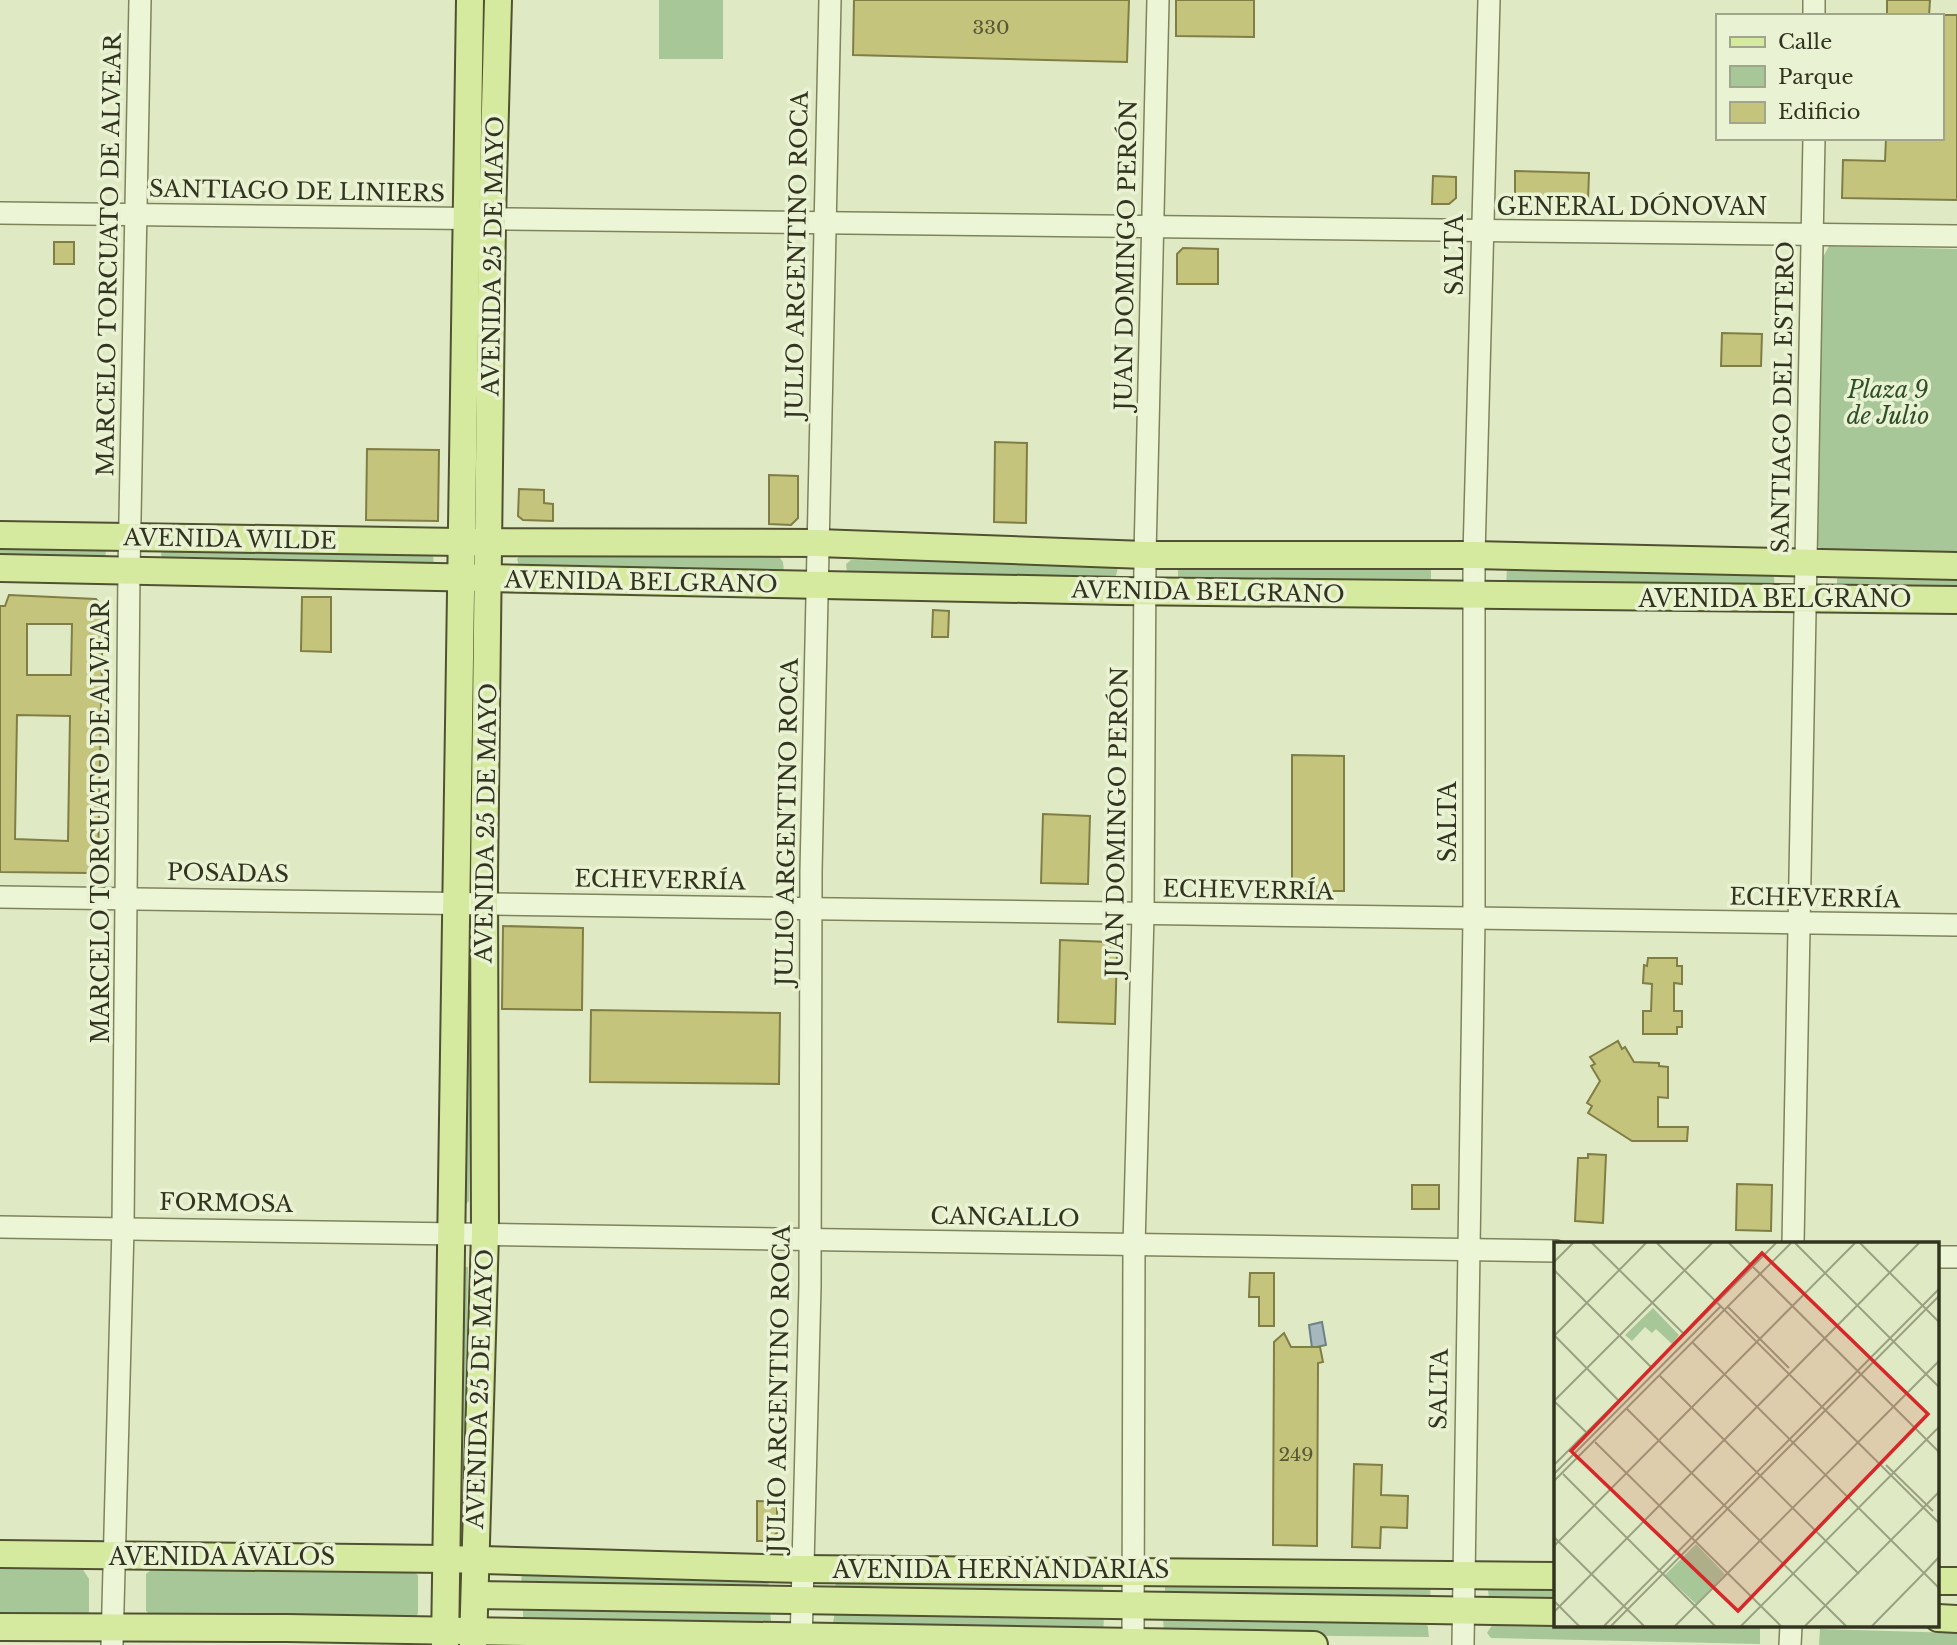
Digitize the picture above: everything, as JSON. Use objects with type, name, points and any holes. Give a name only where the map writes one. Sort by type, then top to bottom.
[{"type":"main road","name":"AVENIDA 25 DE MAYO","points":[[470,0],[489,579],[484,903],[485,1233],[473,1638]]},
{"type":"main road","name":"AVENIDA 25 DE MAYO","points":[[445,1639],[460,542],[479,218],[498,0]]},
{"type":"main road","name":"AVENIDA WILDE","points":[[0,535],[460,542]]},
{"type":"main road","name":"AVENIDA BELGRANO","points":[[460,542],[818,543],[1145,555],[1474,555],[1805,565],[1957,566]]},
{"type":"main road","name":"AVENIDA WILDE","points":[[0,568],[460,580]]},
{"type":"main road","name":"AVENIDA BELGRANO","points":[[460,580],[1806,601],[1957,600]]},
{"type":"main road","name":"AVENIDA ÁVALOS","points":[[0,1554],[445,1559]]},
{"type":"main road","name":"AVENIDA HERNANDARIAS","points":[[445,1559],[801,1569],[1554,1576]]},
{"type":"main road","name":"AVENIDA HERNANDARIAS","points":[[475,1595],[1554,1612]]},
{"type":"main road","points":[[0,1627],[112,1636],[287,1628],[445,1639],[1314,1645]]},
{"type":"street","name":"MARCELO TORCUATO DE ALVEAR","points":[[112,1636],[123,1228],[129,570],[140,0]]},
{"type":"street","name":"JULIO ARGENTINO ROCA","points":[[802,1640],[811,909],[823,223],[830,0]]},
{"type":"street","name":"JUAN DOMINGO PERÓN","points":[[1133,1644],[1134,1246],[1143,915],[1145,555],[1158,0]]},
{"type":"street","name":"SALTA","points":[[1463,1645],[1474,919],[1473,596],[1480,232],[1489,0]]},
{"type":"street","name":"SANTIAGO DEL ESTERO","points":[[1793,1242],[1814,140]]},
{"type":"street","name":"SANTIAGO DE LINIERS","points":[[0,214],[479,218]]},
{"type":"street","name":"GENERAL DÓNOVAN","points":[[479,218],[1957,236]]},
{"type":"street","name":"POSADAS","points":[[0,897],[454,902]]},
{"type":"street","name":"ECHEVERRÍA","points":[[454,902],[1143,915],[1957,925]]},
{"type":"street","name":"FORMOSA","points":[[0,1227],[452,1233]]},
{"type":"street","name":"CANGALLO","points":[[452,1233],[1554,1251]]},
{"type":"green space","points":[[659,0],[723,0],[723,59],[659,59]]},
{"type":"green space","name":"Plaza 9 de Julio","points":[[1829,246],[1957,249],[1957,557],[1831,557],[1818,546],[1822,259]]},
{"type":"green space","points":[[0,543],[102,545],[106,551],[105,559],[0,562]]},
{"type":"green space","points":[[167,547],[433,553],[434,566],[162,563],[161,553]]},
{"type":"green space","points":[[523,551],[778,555],[783,562],[784,572],[519,566],[517,559]]},
{"type":"green space","points":[[851,560],[1114,563],[1118,568],[1114,582],[847,573],[846,564]]},
{"type":"green space","points":[[1431,563],[1431,585],[1178,580],[1178,564]]},
{"type":"green space","points":[[1507,567],[1767,572],[1774,577],[1775,589],[1506,588]]},
{"type":"green space","points":[[1957,572],[1957,593],[1837,592],[1837,573]]},
{"type":"green space","points":[[470,932],[473,934],[469,1201],[466,1204],[463,1201]]},
{"type":"green space","points":[[463,1266],[468,1267],[464,1526],[457,1524]]},
{"type":"green space","points":[[0,1563],[80,1565],[89,1579],[89,1612],[81,1619],[0,1618]]},
{"type":"green space","points":[[157,1565],[409,1569],[418,1575],[418,1614],[408,1622],[156,1620],[146,1611],[146,1574]]},
{"type":"green space","points":[[522,1570],[769,1576],[768,1593],[521,1586]]},
{"type":"green space","points":[[836,1578],[1103,1579],[1103,1596],[835,1594]]},
{"type":"green space","points":[[1165,1582],[1430,1584],[1431,1601],[1165,1598]]},
{"type":"green space","points":[[1493,1586],[1554,1587],[1554,1604],[1489,1599],[1488,1590]]},
{"type":"green space","points":[[523,1610],[770,1612],[772,1628],[523,1626]]},
{"type":"green space","points":[[835,1612],[1104,1617],[1103,1635],[832,1628]]},
{"type":"green space","points":[[1163,1618],[1427,1621],[1429,1637],[1164,1634]]},
{"type":"green space","points":[[1494,1622],[1554,1623],[1554,1628],[1760,1628],[1760,1644],[1491,1638],[1487,1633]]},
{"type":"green space","points":[[1820,1629],[1957,1633],[1957,1645],[1819,1645]]},
{"type":"shaded area","points":[[1322,1322],[1326,1345],[1312,1348],[1309,1325]]},
{"type":"building","points":[[854,0],[1129,0],[1127,62],[853,55]]},
{"type":"building","points":[[1176,0],[1254,0],[1254,37],[1176,36]]},
{"type":"building","points":[[1887,0],[1930,0],[1929,14],[1887,14]]},
{"type":"building","points":[[1943,15],[1957,15],[1957,200],[1842,198],[1843,160],[1885,161],[1886,140],[1943,140]]},
{"type":"building","points":[[1515,171],[1589,173],[1588,202],[1515,200]]},
{"type":"building","points":[[1433,176],[1456,177],[1456,198],[1449,204],[1432,204]]},
{"type":"building","points":[[54,242],[74,242],[74,264],[54,264]]},
{"type":"building","points":[[1183,248],[1218,249],[1218,284],[1177,284],[1177,254]]},
{"type":"building","points":[[1722,333],[1762,334],[1761,366],[1721,366]]},
{"type":"building","points":[[995,442],[1027,443],[1026,523],[994,522]]},
{"type":"building","points":[[367,449],[439,450],[438,521],[366,520]]},
{"type":"building","points":[[769,475],[798,476],[798,518],[791,525],[769,524]]},
{"type":"building","points":[[519,489],[544,490],[544,503],[553,504],[553,521],[523,520],[518,516]]},
{"type":"building","points":[[9,595],[96,599],[103,607],[98,864],[89,873],[0,872],[0,606],[5,606]],"holes":[[[27,624],[72,624],[71,675],[27,675]],[[17,715],[70,716],[68,841],[15,839]]]},
{"type":"building","points":[[302,597],[331,597],[331,652],[301,651]]},
{"type":"building","points":[[933,610],[949,611],[948,637],[932,637]]},
{"type":"building","points":[[1292,755],[1344,756],[1344,891],[1292,891]]},
{"type":"building","points":[[1043,814],[1090,816],[1088,884],[1041,883]]},
{"type":"building","points":[[503,926],[583,928],[582,1010],[502,1009]]},
{"type":"building","points":[[1060,940],[1109,942],[1117,951],[1115,1024],[1058,1022]]},
{"type":"building","points":[[1648,958],[1677,958],[1677,966],[1682,966],[1682,984],[1674,983],[1674,1011],[1682,1011],[1682,1027],[1677,1027],[1677,1034],[1643,1034],[1643,1011],[1651,1011],[1652,984],[1643,983],[1644,965],[1647,966]]},
{"type":"building","points":[[591,1010],[780,1013],[779,1084],[590,1082]]},
{"type":"building","points":[[1618,1041],[1634,1062],[1659,1063],[1659,1066],[1668,1067],[1668,1098],[1658,1097],[1658,1127],[1688,1127],[1687,1141],[1632,1141],[1588,1113],[1592,1106],[1587,1103],[1600,1081],[1591,1066],[1595,1064],[1590,1057]]},
{"type":"building","points":[[1588,1154],[1606,1155],[1603,1223],[1575,1221],[1578,1158],[1588,1158]]},
{"type":"building","points":[[1737,1184],[1772,1185],[1771,1231],[1736,1230]]},
{"type":"building","points":[[1412,1185],[1439,1185],[1439,1209],[1412,1209]]},
{"type":"building","points":[[1250,1273],[1274,1273],[1274,1326],[1259,1326],[1259,1297],[1249,1297]]},
{"type":"building","points":[[1284,1333],[1291,1347],[1320,1347],[1323,1362],[1318,1363],[1317,1546],[1273,1545],[1274,1342]]},
{"type":"building","points":[[1354,1464],[1382,1465],[1381,1495],[1408,1496],[1407,1528],[1381,1527],[1380,1548],[1352,1547]]},
{"type":"building","points":[[757,1501],[777,1502],[777,1533],[768,1541],[757,1541]]}]
